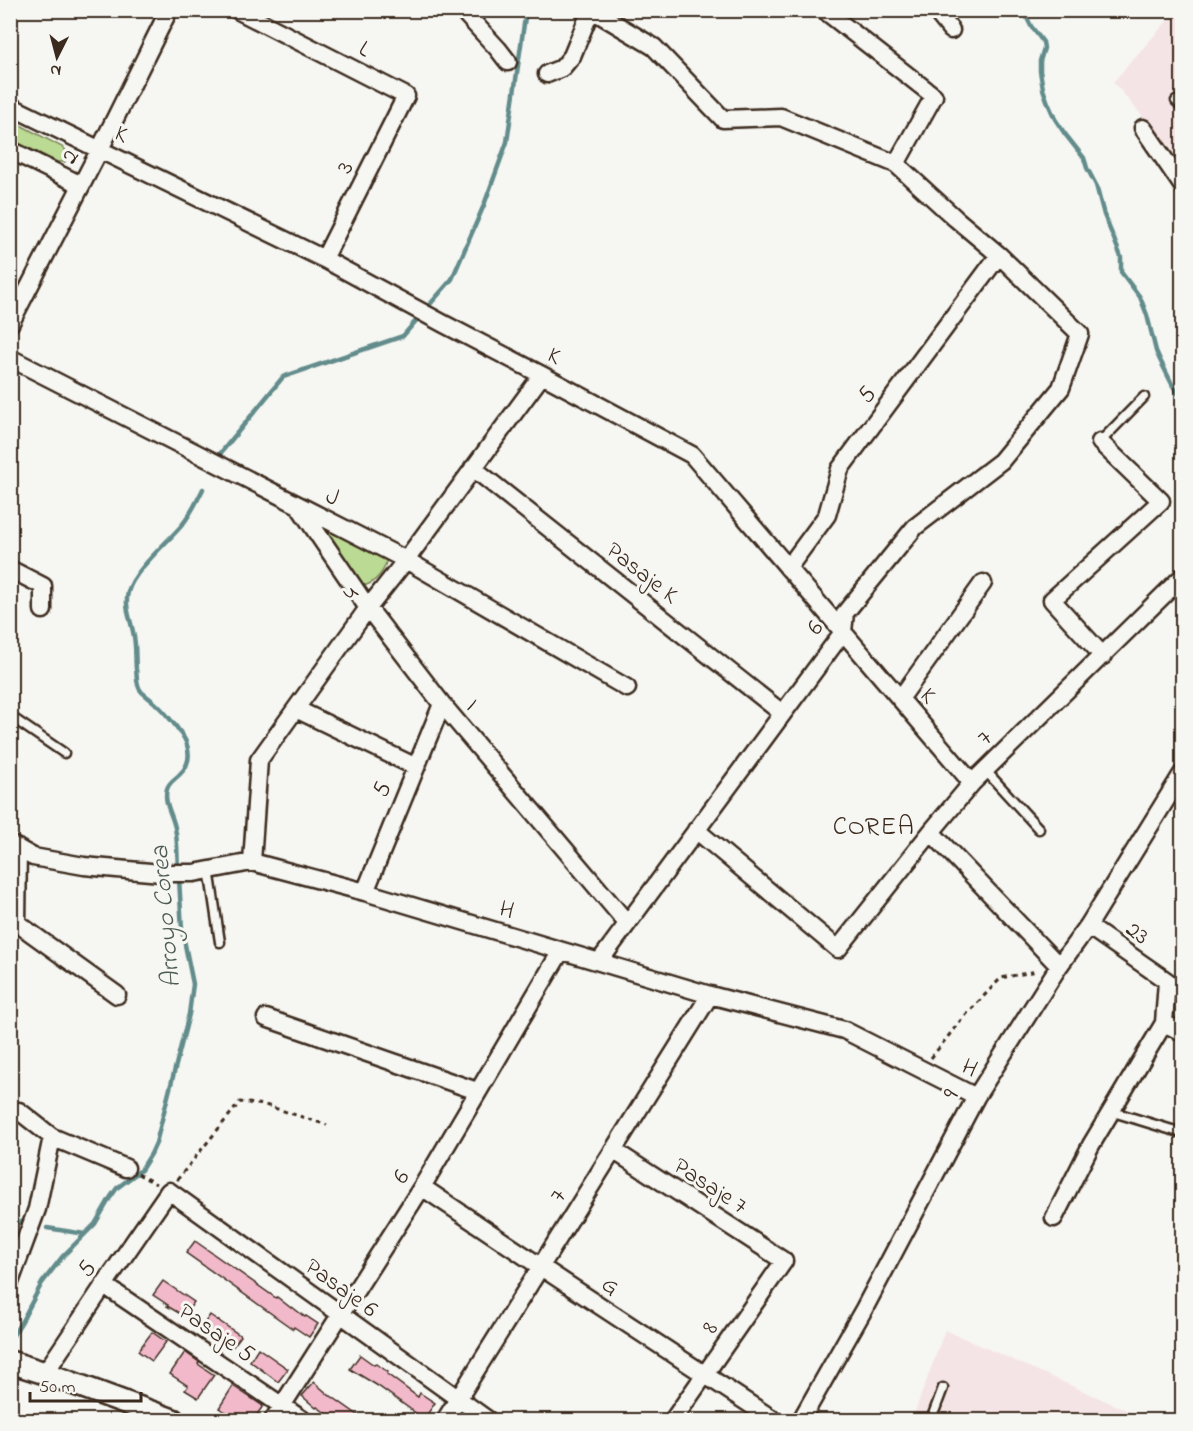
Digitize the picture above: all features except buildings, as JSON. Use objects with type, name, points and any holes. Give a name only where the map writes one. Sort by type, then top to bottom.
[{"type":"street","name":"2","points":[[10,324],[169,10]]},
{"type":"street","name":"L","points":[[237,10],[406,96]]},
{"type":"street","points":[[462,10],[508,62]]},
{"type":"street","points":[[547,74],[562,68],[572,56],[591,10],[654,47],[723,119],[781,117],[896,164],[999,255]]},
{"type":"street","points":[[824,10],[934,96],[896,164]]},
{"type":"street","points":[[935,10],[951,30]]},
{"type":"street","name":"3","points":[[324,259],[406,96]]},
{"type":"street","name":"K","points":[[10,106],[324,259],[692,454],[972,783]]},
{"type":"street","points":[[1143,128],[1182,185]]},
{"type":"street","points":[[10,150],[81,185]]},
{"type":"street","name":"6","points":[[599,962],[843,632],[845,613],[915,527],[1001,461],[1061,388],[1080,334],[999,255]]},
{"type":"street","name":"5","points":[[788,567],[827,515],[840,469],[999,255]]},
{"type":"street","name":"J","points":[[10,358],[406,560],[627,688]]},
{"type":"street","name":"4","points":[[252,862],[259,760],[368,608],[542,375]]},
{"type":"street","points":[[1100,442],[1161,501],[1052,600],[1102,656]]},
{"type":"street","name":"Pasaje K","points":[[473,468],[782,713]]},
{"type":"street","name":"I","points":[[298,505],[368,608],[442,704],[627,923]]},
{"type":"street","points":[[10,569],[43,586],[43,610]]},
{"type":"street","name":"7","points":[[696,830],[838,949],[972,783],[1182,577]]},
{"type":"street","points":[[900,699],[983,583]]},
{"type":"street","name":"5","points":[[365,892],[442,704]]},
{"type":"street","points":[[297,709],[416,767]]},
{"type":"street","name":"9","points":[[801,1420],[864,1309],[976,1097],[1059,966],[1089,926],[1182,774]]},
{"type":"street","points":[[931,831],[1059,966]]},
{"type":"street","points":[[14,846],[17,923],[117,995]]},
{"type":"street","name":"H","points":[[14,846],[33,857],[84,866],[161,873],[201,871],[252,862],[365,892],[710,995],[844,1030],[976,1097]]},
{"type":"street","name":"23","points":[[1089,926],[1167,981],[1164,1023]]},
{"type":"street","name":"6","points":[[273,1420],[422,1187],[561,951]]},
{"type":"street","name":"7","points":[[445,1420],[710,995]]},
{"type":"street","points":[[266,1018],[477,1091]]},
{"type":"street","points":[[1054,1218],[1110,1111],[1164,1023],[1182,1032]]},
{"type":"street","points":[[19,1111],[52,1137],[126,1168]]},
{"type":"street","points":[[10,1282],[37,1209],[52,1137]]},
{"type":"street","name":"Pasaje 7","points":[[613,1150],[784,1261]]},
{"type":"street","name":"G","points":[[422,1187],[774,1420]]},
{"type":"street","name":"5","points":[[45,1373],[169,1191]]},
{"type":"street","name":"Pasaje 6","points":[[169,1191],[488,1420]]},
{"type":"street","name":"8","points":[[673,1420],[784,1261]]},
{"type":"street","name":"Pasaje 5","points":[[104,1285],[303,1420]]},
{"type":"street","points":[[10,1362],[173,1420]]},
{"type":"lane","points":[[1100,442],[1144,398]]},
{"type":"lane","points":[[10,716],[64,753]]},
{"type":"lane","points":[[985,770],[1039,829]]},
{"type":"lane","points":[[201,871],[220,942]]},
{"type":"lane","points":[[1110,1111],[1182,1133]]},
{"type":"lane","points":[[932,1420],[943,1388]]},
{"type":"path","points":[[922,1069],[961,1020],[1001,978],[1059,966]]},
{"type":"path","points":[[126,1168],[169,1191],[240,1102],[265,1105],[327,1125]]},
{"type":"shaded area","points":[[1176,11],[1182,11],[1182,162],[1113,82]]},
{"type":"shaded area","points":[[945,1330],[1149,1420],[912,1420]]},
{"type":"green space","points":[[11,120],[64,148],[67,155],[65,162],[57,162],[11,139]]},
{"type":"green space","points":[[322,528],[386,556],[385,566],[379,576],[371,583],[362,586]]},
{"type":"waterway","points":[[425,310],[452,279],[484,205],[507,142],[526,10]]},
{"type":"waterway","points":[[1023,10],[1043,42],[1040,71],[1048,103],[1055,119],[1084,158],[1121,257],[1121,272],[1140,297],[1156,351],[1182,399]]},
{"type":"waterway","points":[[219,455],[283,377],[403,336],[420,316]]},
{"type":"waterway","name":"Arroyo Corea","points":[[178,869],[176,833],[166,794],[169,785],[185,768],[188,751],[186,742],[176,727],[159,707],[142,693],[138,686],[135,641],[127,598],[131,584],[137,575],[182,525],[203,489]]},
{"type":"waterway","name":"Arroyo Corea","points":[[10,1340],[42,1283],[63,1256],[95,1224],[117,1188],[141,1170],[156,1143],[189,1014],[193,984],[182,930],[179,878]]},
{"type":"waterway","points":[[10,1220],[21,1222]]},
{"type":"waterway","points":[[47,1228],[85,1234]]},
{"type":"district","name":"COREA","points":[[874,825]]}]
